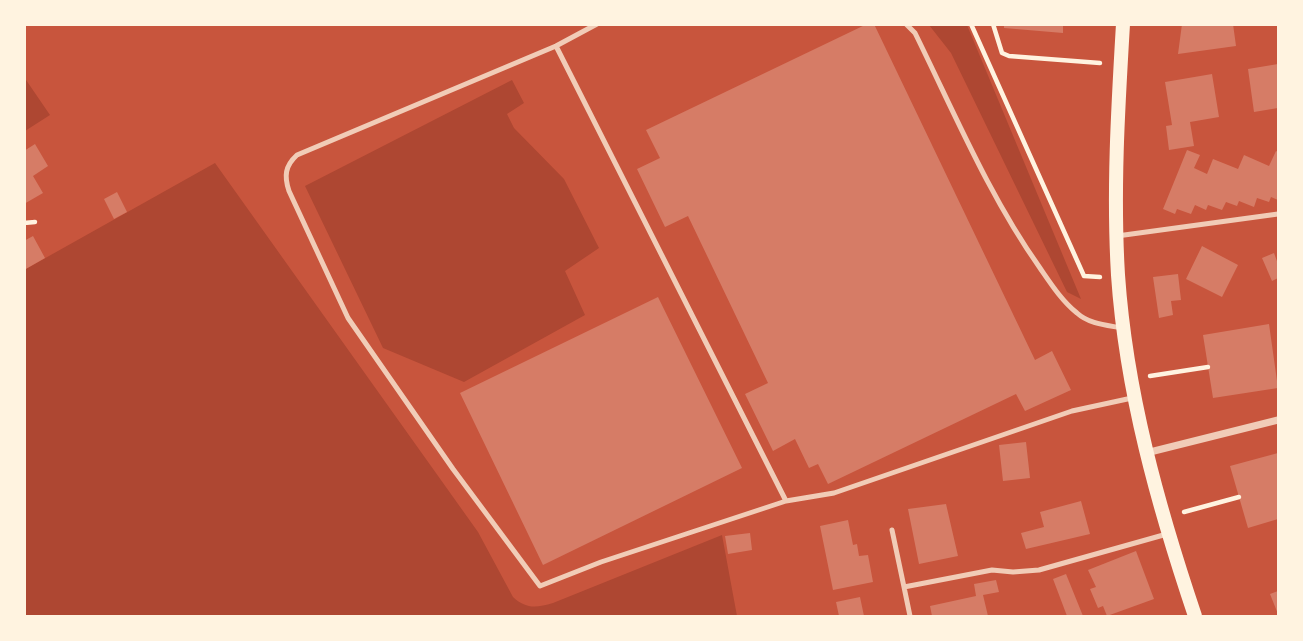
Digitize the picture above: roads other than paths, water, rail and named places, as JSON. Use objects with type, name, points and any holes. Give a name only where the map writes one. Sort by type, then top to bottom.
[{"type":"main road","points":[[1123,24],[1116,133],[1117,236],[1125,328],[1146,453],[1167,534],[1195,617]]},
{"type":"street","points":[[1146,453],[1279,421]]},
{"type":"lane","points":[[597,24],[556,46],[297,155],[290,162],[285,177],[348,318],[453,469],[540,586],[601,562],[786,501],[834,493],[1072,411],[1135,397]]},
{"type":"lane","points":[[906,24],[915,33],[1014,231],[1054,288],[1078,315],[1094,323],[1125,328]]},
{"type":"lane","points":[[556,46],[786,501]]},
{"type":"lane","points":[[1117,236],[1279,214]]},
{"type":"lane","points":[[891,530],[911,617]]},
{"type":"lane","points":[[904,587],[992,570],[1039,570],[1167,534]]}]
